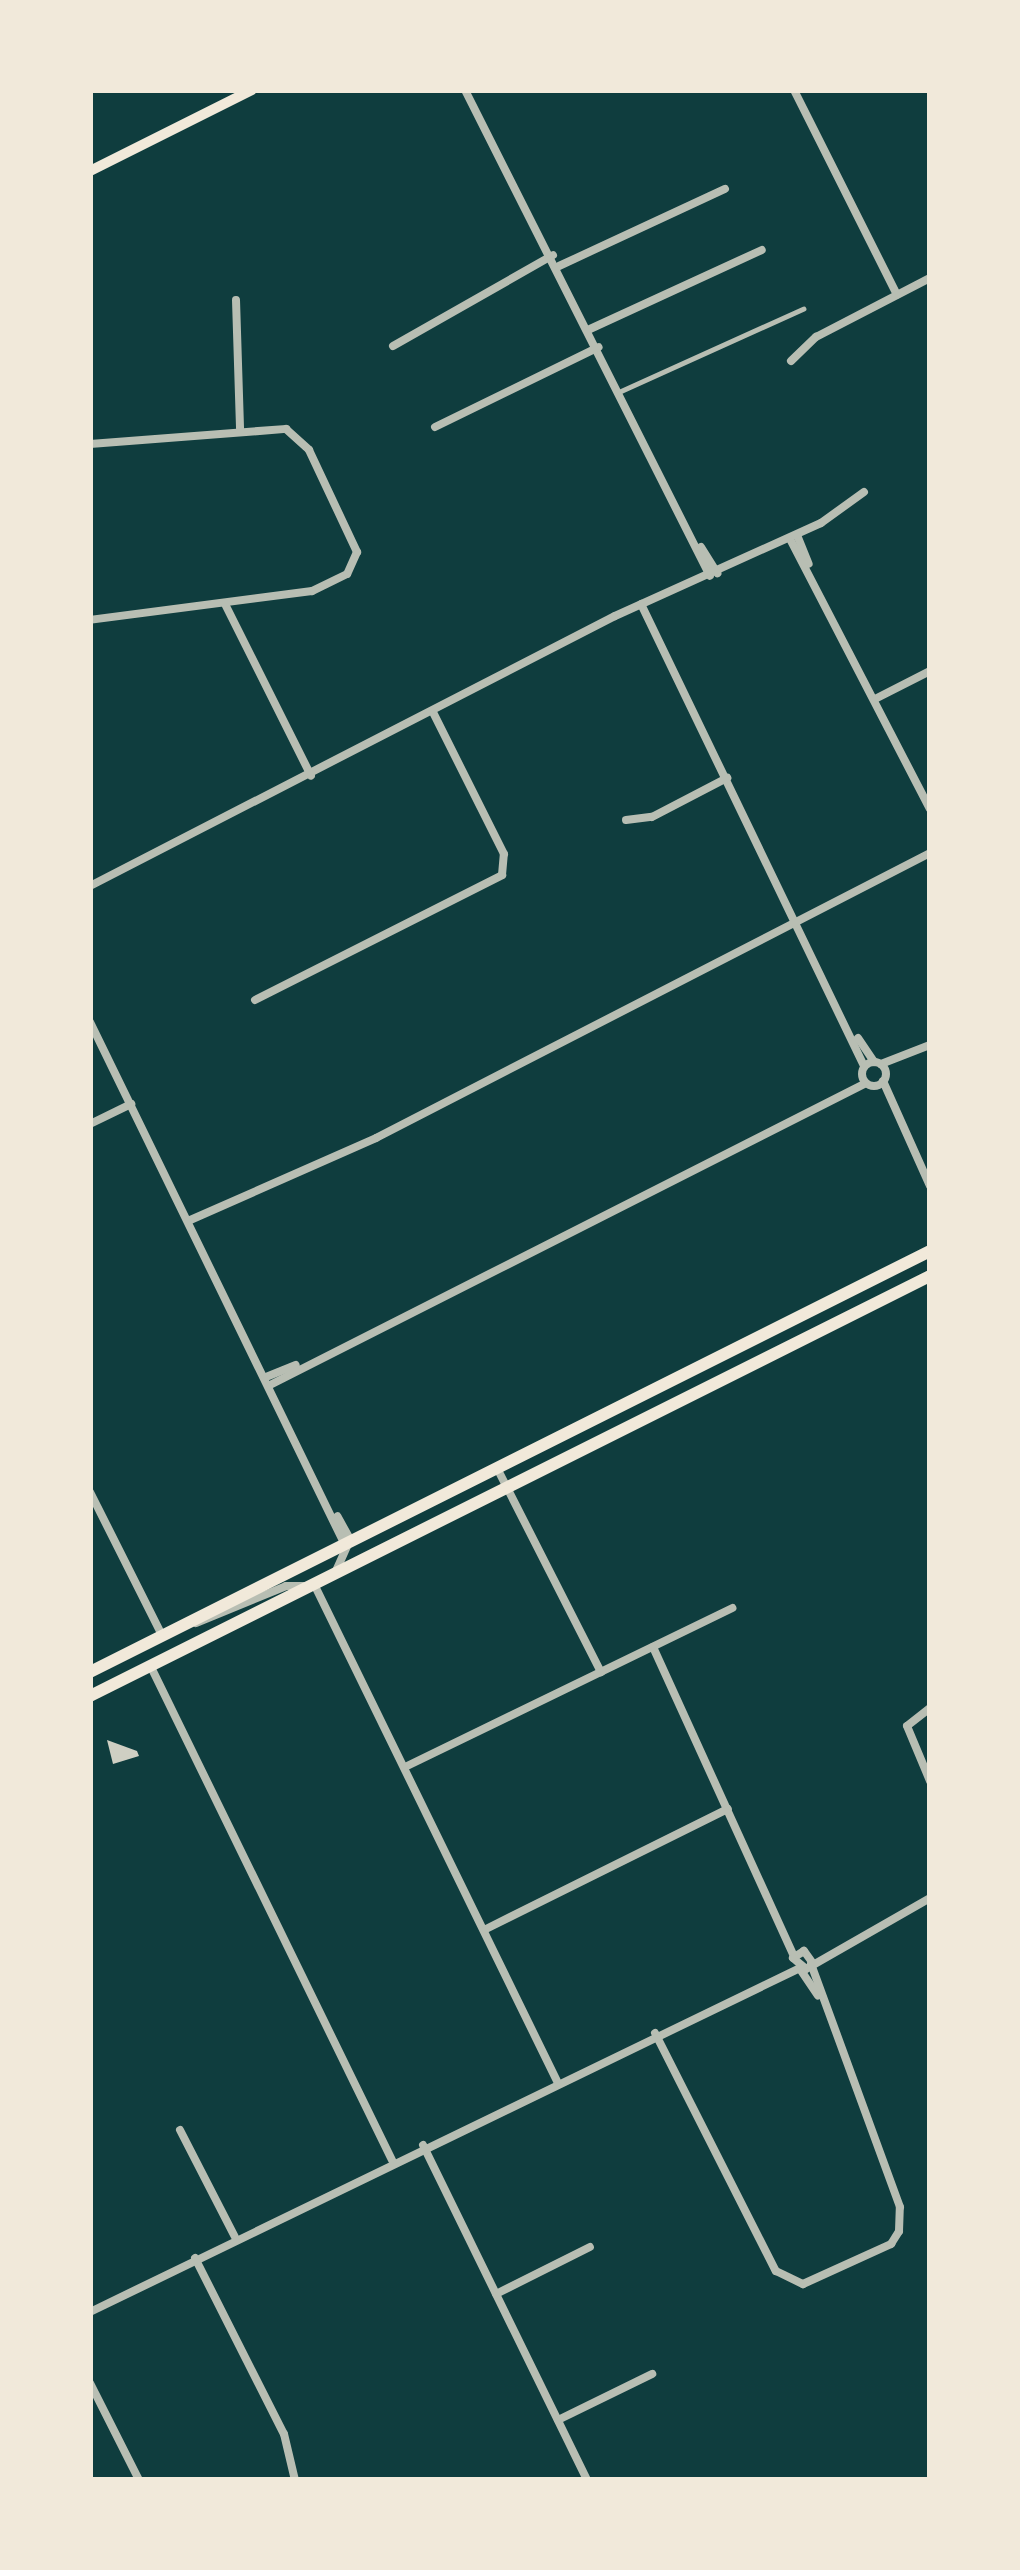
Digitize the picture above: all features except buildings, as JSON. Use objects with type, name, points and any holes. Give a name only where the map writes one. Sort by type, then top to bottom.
[{"type":"main road","points":[[90,171],[252,90]]},
{"type":"main road","points":[[90,1672],[930,1251]]},
{"type":"main road","points":[[90,1696],[930,1276]]},
{"type":"street","points":[[465,90],[713,575]]},
{"type":"street","points":[[794,90],[897,295]]},
{"type":"street","points":[[559,266],[725,189]]},
{"type":"street","points":[[590,329],[761,250]]},
{"type":"street","points":[[393,346],[553,255]]},
{"type":"street","points":[[791,361],[816,337],[930,278]]},
{"type":"street","points":[[236,300],[240,429]]},
{"type":"street","points":[[435,428],[599,347]]},
{"type":"street","points":[[90,444],[273,426],[301,440],[357,552],[347,574],[323,587],[90,620]]},
{"type":"street","points":[[90,886],[434,714],[640,604],[794,537],[865,492]]},
{"type":"street","points":[[794,537],[930,809]]},
{"type":"street","points":[[225,604],[311,776]]},
{"type":"street","points":[[640,604],[930,1186]]},
{"type":"street","points":[[875,699],[930,671]]},
{"type":"street","points":[[255,1000],[502,875],[504,854],[434,714]]},
{"type":"street","points":[[626,820],[652,817],[727,778]]},
{"type":"street","points":[[188,1221],[376,1138],[800,926],[930,853]]},
{"type":"street","points":[[90,1022],[332,1510],[347,1545],[333,1577]]},
{"type":"street","points":[[268,1381],[930,1045]]},
{"type":"street","points":[[90,1124],[131,1104]]},
{"type":"street","points":[[498,1470],[601,1672]]},
{"type":"street","points":[[91,1498],[162,1636]]},
{"type":"street","points":[[183,1626],[222,1618],[286,1586],[315,1586],[557,2081]]},
{"type":"street","points":[[405,1767],[732,1608]]},
{"type":"street","points":[[653,1646],[784,1923],[808,1957],[900,2207],[899,2231],[891,2244],[803,2284],[786,2281],[656,2033]]},
{"type":"street","points":[[150,1666],[392,2160]]},
{"type":"street","points":[[930,1708],[907,1726],[930,1781]]},
{"type":"street","points":[[486,1929],[728,1809]]},
{"type":"street","points":[[759,1982],[793,1957],[808,1957],[930,1898]]},
{"type":"street","points":[[784,1923],[793,1957],[822,2002]]},
{"type":"street","points":[[90,2312],[759,1982],[799,1969],[808,1957]]},
{"type":"street","points":[[180,2130],[235,2237]]},
{"type":"street","points":[[423,2145],[587,2480]]},
{"type":"street","points":[[496,2294],[590,2247]]},
{"type":"street","points":[[195,2258],[284,2434],[286,2463],[295,2480]]},
{"type":"street","points":[[558,2420],[652,2374]]},
{"type":"street","points":[[90,2383],[139,2480]]},
{"type":"lane","points":[[621,391],[803,309]]}]
